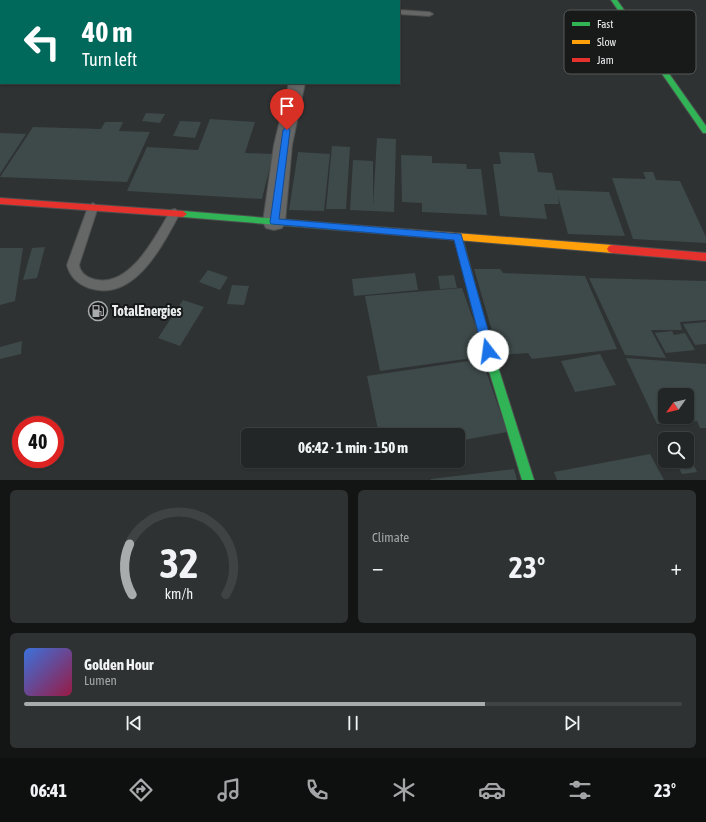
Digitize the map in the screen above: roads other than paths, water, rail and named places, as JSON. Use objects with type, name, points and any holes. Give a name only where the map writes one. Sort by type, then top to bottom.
[{"type":"main road","points":[[614,0],[621,10]]},
{"type":"main road","points":[[666,74],[706,131]]},
{"type":"main road","points":[[0,201],[175,213],[706,257]]},
{"type":"main road","points":[[458,237],[488,351],[528,480]]},
{"type":"street","points":[[274,222],[283,145],[297,84]]},
{"type":"lane","points":[[400,12],[429,14]]},
{"type":"lane","points":[[93,207],[73,264],[76,274],[88,283],[100,285],[116,283],[131,275],[143,263],[175,213]]},
{"type":"place","name":"TotalEnergies","points":[[98,311]]}]
